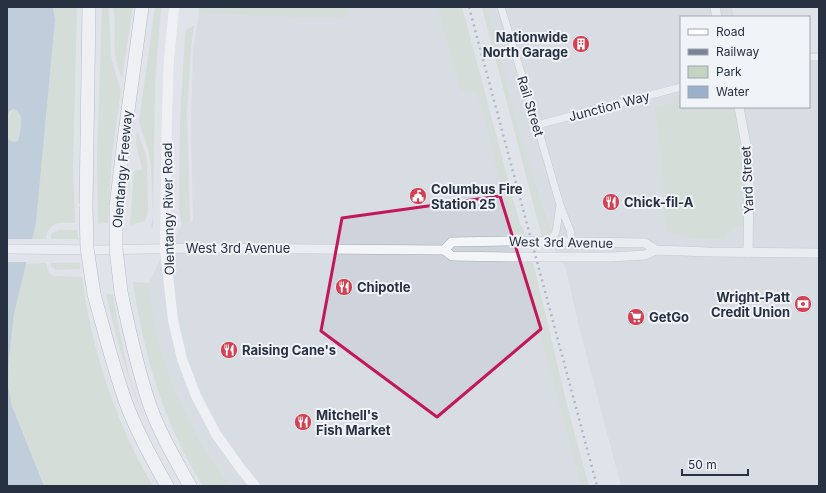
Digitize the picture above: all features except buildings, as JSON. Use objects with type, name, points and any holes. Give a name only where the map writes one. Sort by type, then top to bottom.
[{"type":"highway","points":[[89,7],[86,206],[87,248],[94,294],[111,355],[127,404],[150,456],[168,486]]},
{"type":"highway","name":"Olentangy Freeway","points":[[142,7],[135,50],[116,207],[116,249],[121,292],[134,353],[149,404],[168,448],[190,486]]},
{"type":"main road","name":"Olentangy River Road","points":[[174,7],[169,60],[167,112],[165,249],[173,320],[186,370],[196,396],[216,434],[240,469],[255,486]]},
{"type":"street","name":"Rail Street","points":[[501,7],[560,205],[570,230],[572,242]]},
{"type":"street","name":"Junction Way","points":[[537,125],[680,87]]},
{"type":"street","name":"Yard Street","points":[[739,108],[747,150],[749,183],[748,253]]},
{"type":"street","name":"Rail Street","points":[[549,242],[556,232],[560,205]]},
{"type":"street","name":"West 3rd Avenue","points":[[444,250],[452,242],[645,243],[656,250]]},
{"type":"street","points":[[486,256],[488,254],[500,253],[563,254],[568,251],[572,242]]},
{"type":"street","name":"West 3rd Avenue","points":[[7,250],[294,248],[444,250],[452,256],[611,257],[645,254],[656,250],[748,253],[819,253]]},
{"type":"highlighted area","points":[[500,196],[541,329],[437,417],[321,331],[342,218]]},
{"type":"shaded area","points":[[348,7],[437,7],[461,91],[477,92],[512,236],[520,259],[581,486],[230,486],[201,444],[176,393],[163,357],[154,324],[149,283],[165,249],[182,226],[193,220],[191,124],[193,52],[199,12],[251,16],[345,18],[348,15]]},
{"type":"shaded area","points":[[487,7],[732,7],[734,16],[680,16],[680,95],[672,97],[673,102],[654,107],[661,155],[665,231],[725,238],[733,231],[734,227],[744,227],[742,159],[734,108],[810,108],[810,52],[819,52],[819,486],[621,486],[579,327],[566,269],[564,264],[558,261],[551,236],[551,228],[524,148]]},
{"type":"green space","points":[[53,7],[77,7],[73,168],[75,223],[56,224],[50,228],[46,239],[32,239],[36,223],[55,20]]},
{"type":"green space","points":[[102,7],[109,7],[111,55],[121,90],[112,153],[108,223],[98,224],[97,159]]},
{"type":"green space","points":[[113,7],[133,7],[122,78],[115,54],[115,19]]},
{"type":"green space","points":[[155,7],[161,7],[155,84],[153,228],[151,227],[153,215],[151,166],[149,152],[139,122]]},
{"type":"green space","points":[[199,7],[348,7],[348,15],[345,18],[251,16],[199,12]]},
{"type":"green space","points":[[437,7],[462,7],[520,224],[523,227],[525,237],[512,236],[477,93],[461,91]]},
{"type":"green space","points":[[482,7],[487,7],[524,148],[551,229],[551,236],[543,241]]},
{"type":"green space","points":[[194,25],[191,47],[187,112],[190,221],[182,226],[179,208],[180,121],[185,35],[186,30]]},
{"type":"green space","points":[[680,95],[680,108],[734,108],[742,159],[744,227],[734,227],[733,231],[726,236],[725,239],[694,239],[665,231],[661,155],[654,107],[673,102],[672,97]]},
{"type":"green space","points":[[13,109],[20,114],[21,118],[21,128],[18,141],[14,142],[9,140],[7,128],[9,116]]},
{"type":"green space","points":[[137,131],[146,155],[148,213],[145,221],[130,225],[134,171],[142,169],[136,144]]},
{"type":"green space","points":[[59,230],[77,230],[78,239],[51,239],[51,234]]},
{"type":"green space","points":[[532,258],[569,413],[589,486],[581,486],[520,259]]},
{"type":"green space","points":[[46,263],[49,273],[54,276],[82,277],[92,331],[107,385],[128,437],[153,486],[44,486],[12,406],[8,386],[9,357],[14,314],[26,264]]},
{"type":"green space","points":[[51,263],[80,263],[80,269],[56,270],[51,266]]},
{"type":"green space","points":[[133,282],[149,283],[154,324],[163,357],[176,393],[201,444],[230,486],[203,486],[177,438],[166,413],[149,362]]},
{"type":"green space","points":[[106,294],[113,295],[129,376],[144,418],[122,357]]},
{"type":"water","points":[[7,7],[53,7],[55,20],[36,223],[14,314],[9,357],[8,386],[12,406],[44,486],[7,486],[7,136],[9,140],[14,142],[18,141],[21,128],[21,118],[20,114],[13,109],[9,112],[7,121]]},
{"type":"pier","points":[[7,239],[34,239],[28,262],[7,262]]},
{"type":"railway","points":[[469,7],[597,486]]},
{"type":"place","name":"Nationwide North Garage","points":[[581,44]]},
{"type":"place","name":"Columbus Fire Station 25","points":[[418,196]]},
{"type":"place","name":"Chick-fil-A","points":[[611,202]]},
{"type":"place","name":"Chipotle","points":[[344,287]]},
{"type":"place","name":"Wright-Patt Credit Union","points":[[803,304]]},
{"type":"place","name":"GetGo","points":[[636,317]]},
{"type":"place","name":"Raising Cane's","points":[[229,350]]},
{"type":"place","name":"Mitchell's Fish Market","points":[[303,422]]}]
